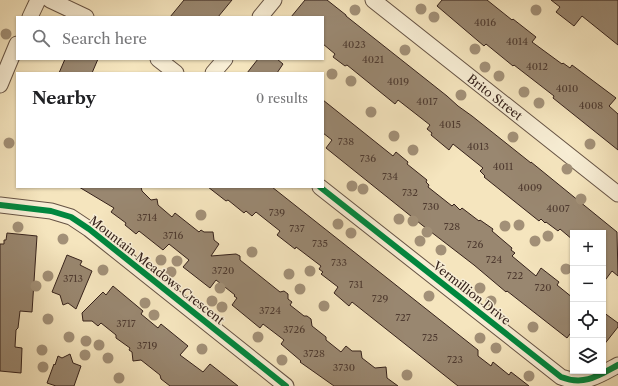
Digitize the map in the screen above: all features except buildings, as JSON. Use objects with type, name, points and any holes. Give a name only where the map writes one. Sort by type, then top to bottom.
[{"type":"street","points":[[30,16],[38,0]]},
{"type":"street","points":[[50,0],[84,16]]},
{"type":"street","points":[[261,16],[274,0]]},
{"type":"street","name":"Brito Street","points":[[373,0],[618,194]]},
{"type":"street","points":[[0,85],[16,46]]},
{"type":"street","points":[[159,60],[175,72]]},
{"type":"street","points":[[214,72],[223,60]]},
{"type":"street","name":"Vermillion Drive","points":[[321,188],[561,377],[568,381],[577,383],[585,382],[618,365]]},
{"type":"street","name":"Mountain Meadows Crescent","points":[[0,205],[51,211],[71,217],[90,229],[286,386]]},
{"type":"cycle path","points":[[321,188],[561,377],[569,380],[584,380],[597,376],[618,365]]},
{"type":"cycle path","points":[[0,205],[51,211],[71,217],[89,229],[286,386]]}]
